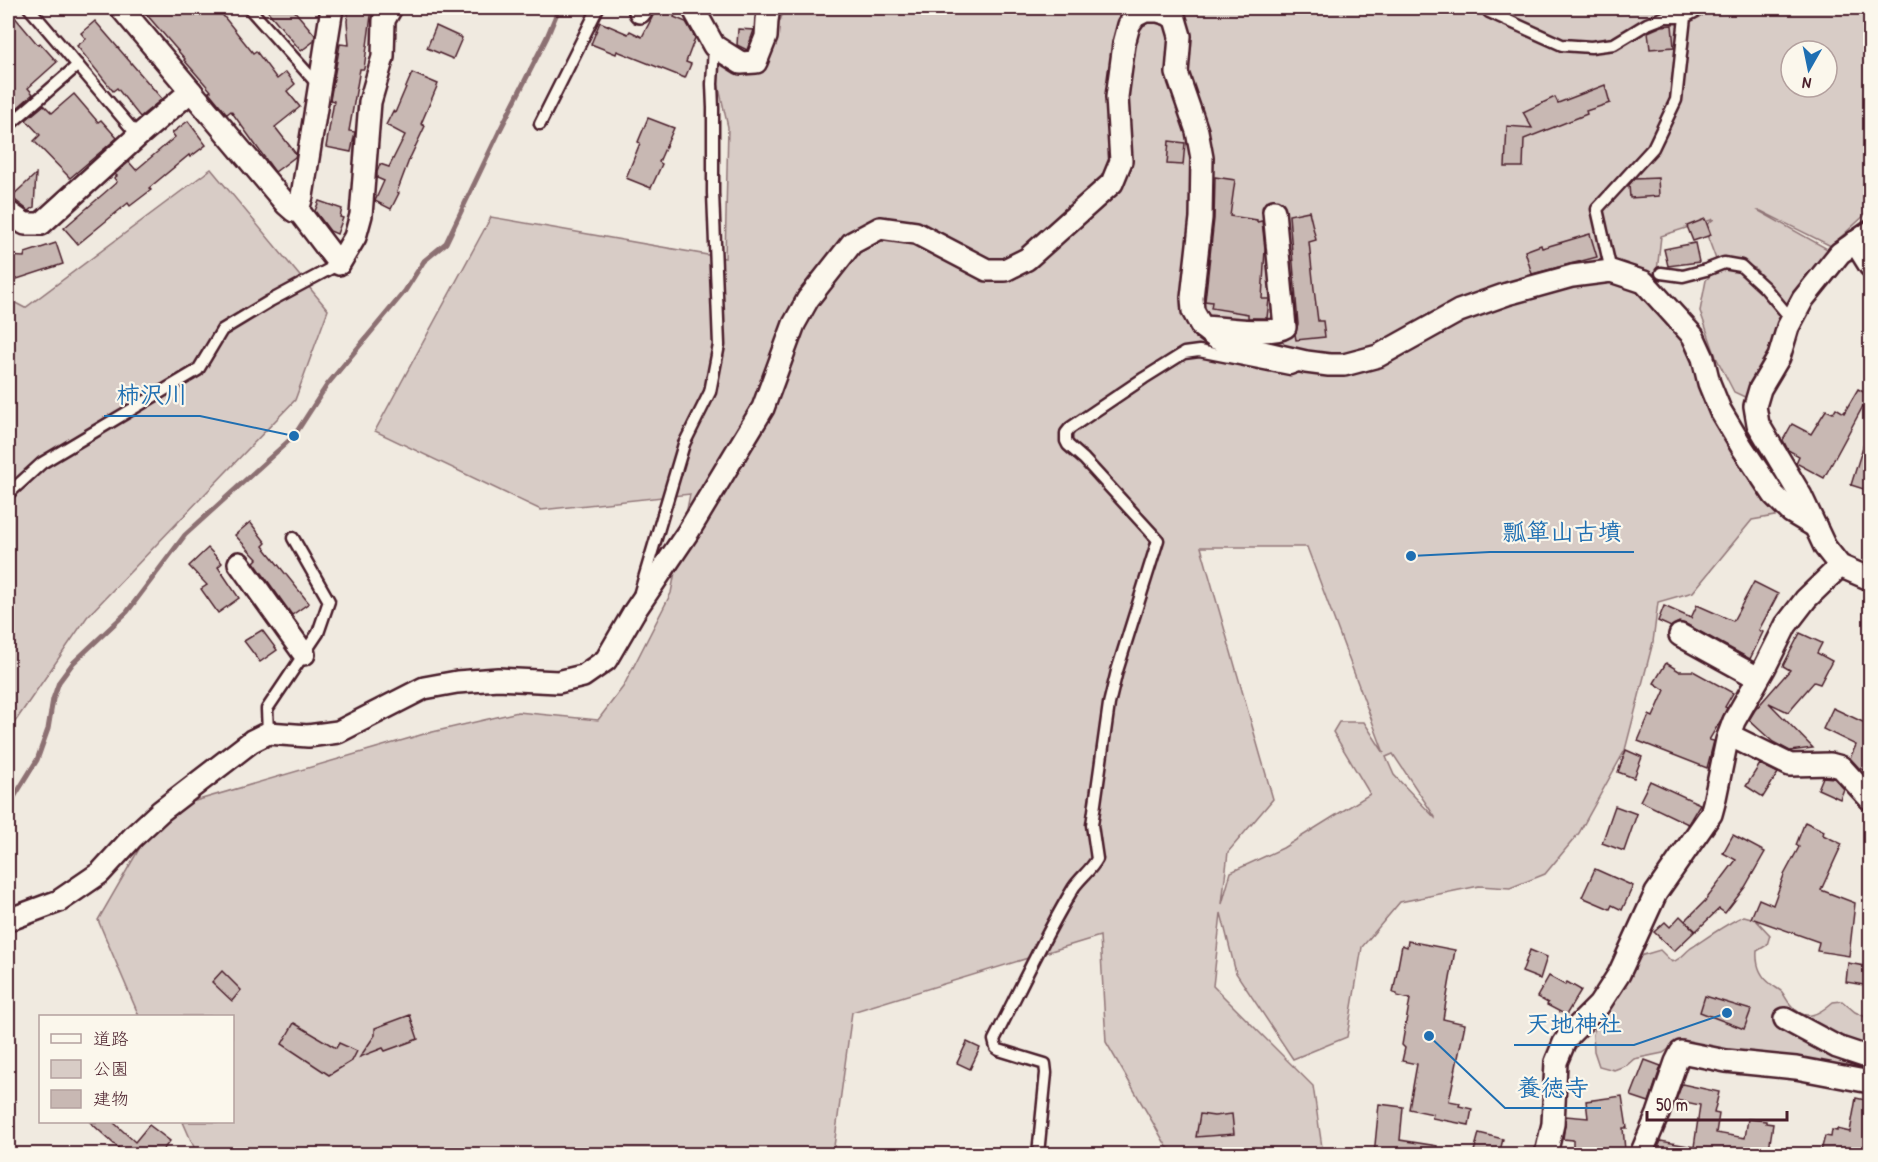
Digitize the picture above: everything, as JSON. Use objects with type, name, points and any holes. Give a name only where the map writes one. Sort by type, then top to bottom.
[{"type":"street","points":[[121,8],[286,204],[294,211],[298,210]]},
{"type":"street","points":[[298,210],[332,8]]},
{"type":"street","points":[[298,210],[339,264],[355,237],[361,214],[370,102],[383,57],[384,20],[391,8]]},
{"type":"street","points":[[693,8],[714,46],[741,63],[756,62],[766,37],[770,8]]},
{"type":"street","points":[[8,920],[59,901],[100,873],[161,811],[252,741],[268,733],[308,736],[338,732],[424,688],[457,682],[498,679],[558,682],[583,676],[606,660],[764,408],[794,324],[807,299],[852,243],[880,228],[916,233],[987,270],[1005,270],[1027,259],[1112,183],[1121,161],[1117,97],[1124,44],[1129,25],[1135,15],[1145,11],[1158,11],[1175,19],[1180,36],[1177,73],[1201,144],[1203,176],[1192,298],[1193,312],[1202,327],[1216,338],[1233,345],[1306,362],[1344,365],[1378,356],[1459,311],[1572,276],[1611,271],[1644,282],[1693,336],[1720,410],[1742,447],[1774,495],[1791,512],[1816,527]]},
{"type":"street","points":[[8,212],[25,224],[41,224],[191,91]]},
{"type":"street","points":[[1202,327],[1262,331],[1280,330],[1285,327],[1274,211]]},
{"type":"street","points":[[1870,266],[1863,237],[1840,253],[1817,279],[1792,320],[1779,357],[1760,389],[1755,406],[1758,424],[1801,496],[1825,547],[1840,566],[1870,579]]},
{"type":"street","points":[[239,563],[304,654]]},
{"type":"street","points":[[1546,1155],[1553,1124],[1556,1062],[1560,1052],[1570,1034],[1599,1005],[1619,974],[1656,893],[1711,814],[1734,721],[1786,625],[1806,599],[1840,566]]},
{"type":"street","points":[[1680,635],[1758,678]]},
{"type":"street","points":[[1729,735],[1790,765],[1830,764],[1841,767],[1870,799]]},
{"type":"street","points":[[1785,1019],[1837,1047],[1870,1058]]},
{"type":"street","points":[[1641,1155],[1681,1052],[1726,1061],[1796,1068],[1870,1082]]},
{"type":"lane","points":[[29,8],[138,136]]},
{"type":"lane","points":[[249,8],[319,86]]},
{"type":"lane","points":[[540,124],[598,8]]},
{"type":"lane","points":[[1487,8],[1489,12],[1562,45],[1591,47],[1614,44],[1647,24],[1665,17],[1685,17],[1701,8]]},
{"type":"lane","points":[[1611,271],[1597,209],[1653,148],[1676,100],[1685,17]]},
{"type":"lane","points":[[634,612],[684,444],[710,392],[719,345],[713,193],[714,46]]},
{"type":"lane","points":[[8,126],[78,65]]},
{"type":"lane","points":[[1661,273],[1683,276],[1724,263],[1741,266],[1765,288],[1792,320]]},
{"type":"lane","points":[[8,494],[42,462],[198,370],[222,330],[270,300],[339,264]]},
{"type":"lane","points":[[1038,1155],[1045,1064],[999,1050],[994,1040],[1069,896],[1097,859],[1092,825],[1093,812],[1109,704],[1158,540],[1084,459],[1068,445],[1066,433],[1102,406],[1184,353],[1199,351],[1290,369],[1306,362]]},
{"type":"lane","points":[[268,733],[267,709],[318,633],[329,601],[293,538]]},
{"type":"green space","points":[[785,8],[1870,8],[1870,202],[1868,212],[1831,246],[1759,211],[1831,251],[1794,316],[1781,308],[1776,341],[1751,400],[1734,392],[1716,357],[1700,311],[1706,280],[1718,268],[1747,269],[1762,277],[1755,268],[1717,262],[1704,227],[1714,219],[1661,236],[1655,289],[1697,345],[1781,515],[1752,520],[1693,592],[1658,602],[1653,642],[1625,750],[1579,833],[1545,874],[1510,888],[1479,886],[1400,902],[1362,947],[1347,1037],[1293,1059],[1236,973],[1221,913],[1213,986],[1313,1086],[1323,1154],[1178,1154],[1167,1147],[1106,1042],[1100,936],[852,1012],[833,1154],[197,1154],[183,1123],[234,1123],[234,1015],[139,1015],[98,920],[161,811],[424,734],[518,712],[598,720],[623,687],[671,593],[690,494],[541,510],[375,431],[491,217],[725,258],[728,127],[717,79],[720,58],[767,53]],"holes":[[[1201,547],[1307,547],[1384,753],[1364,722],[1339,722],[1333,732],[1370,794],[1283,848],[1231,872],[1222,904],[1228,852],[1273,799]],[[1393,754],[1435,817],[1394,775],[1386,757]]]},
{"type":"green space","points":[[211,169],[328,310],[295,400],[87,617],[8,732],[8,299],[25,308]]},
{"type":"green space","points":[[1744,916],[1755,919],[1770,935],[1767,945],[1757,951],[1759,969],[1796,1010],[1801,1014],[1811,1015],[1833,1002],[1842,1001],[1855,1012],[1870,1019],[1870,1076],[1801,1063],[1779,1056],[1768,1061],[1676,1044],[1663,1053],[1634,1059],[1627,1065],[1614,1070],[1599,1066],[1594,1051],[1593,1034],[1598,1021],[1610,1004],[1626,965],[1640,956],[1660,950],[1672,962],[1717,931]]},
{"type":"building","points":[[141,8],[217,8],[253,53],[256,51],[277,79],[286,72],[295,84],[287,91],[300,107],[275,127],[296,154],[295,157],[275,172],[231,111],[227,114],[209,92],[211,91]]},
{"type":"building","points":[[265,8],[292,8],[315,35],[314,41],[301,51]]},
{"type":"building","points":[[349,8],[372,8],[364,69],[360,69],[349,131],[355,132],[351,152],[326,147],[334,101],[330,100],[340,44],[349,45],[347,21]]},
{"type":"building","points":[[657,8],[678,8],[674,17],[686,22],[695,38],[686,62],[691,64],[685,78],[617,51],[616,54],[591,44],[600,22],[628,34],[630,31],[642,37]]},
{"type":"building","points":[[8,9],[38,45],[40,43],[57,62],[28,88],[33,94],[16,109],[8,100]]},
{"type":"building","points":[[95,21],[162,99],[140,117],[117,88],[113,91],[77,46],[86,39],[81,33]]},
{"type":"building","points":[[1672,25],[1674,47],[1650,49],[1648,32],[1662,26]]},
{"type":"building","points":[[436,26],[462,38],[453,59],[427,48]]},
{"type":"building","points":[[738,29],[754,30],[747,50],[737,45]]},
{"type":"building","points":[[412,73],[438,84],[421,124],[425,126],[409,160],[397,192],[399,193],[391,209],[375,201],[384,181],[377,178],[377,172],[380,164],[389,167],[405,135],[386,125],[393,111],[395,113]]},
{"type":"building","points":[[1605,85],[1610,103],[1586,111],[1587,114],[1524,139],[1523,167],[1505,167],[1507,126],[1532,128],[1523,112],[1555,97],[1558,103]]},
{"type":"building","points":[[74,94],[98,122],[101,120],[117,138],[70,178],[34,141],[40,135],[26,120],[44,105],[52,113]]},
{"type":"building","points":[[648,118],[674,128],[659,162],[662,164],[651,188],[626,178]]},
{"type":"building","points":[[188,121],[206,145],[190,157],[189,155],[149,188],[151,190],[130,206],[128,203],[78,244],[64,228],[117,182],[114,178],[117,176],[115,174],[129,162],[136,170],[175,137],[172,133]]},
{"type":"building","points":[[1169,141],[1185,143],[1183,165],[1167,164]]},
{"type":"building","points":[[36,174],[34,207],[29,211],[11,197]]},
{"type":"building","points":[[1215,177],[1235,180],[1230,216],[1262,221],[1265,249],[1262,299],[1269,299],[1267,318],[1248,318],[1248,314],[1211,308],[1212,302],[1205,301],[1214,219]]},
{"type":"building","points":[[1658,178],[1659,196],[1630,198],[1629,185],[1634,179]]},
{"type":"building","points":[[319,201],[342,209],[340,217],[343,218],[337,234],[330,231],[315,211]]},
{"type":"building","points":[[1309,211],[1316,240],[1309,242],[1318,321],[1323,321],[1325,337],[1296,340],[1298,324],[1289,215]]},
{"type":"building","points":[[1705,219],[1711,235],[1693,241],[1687,226]]},
{"type":"building","points":[[1590,234],[1597,257],[1532,274],[1525,251]]},
{"type":"building","points":[[56,243],[63,264],[8,282],[8,256],[24,257],[25,253]]},
{"type":"building","points":[[1695,243],[1699,262],[1668,266],[1664,249]]},
{"type":"building","points":[[1858,389],[1869,395],[1824,478],[1796,463],[1799,456],[1788,450],[1783,440],[1792,424],[1811,434],[1826,410],[1833,413],[1836,408],[1844,413]]},
{"type":"building","points":[[1867,434],[1870,435],[1870,491],[1851,485]]},
{"type":"building","points":[[250,522],[266,543],[263,546],[309,603],[292,615],[254,562],[257,559],[235,535]]},
{"type":"building","points":[[208,548],[222,563],[218,567],[239,598],[218,613],[201,589],[207,585],[189,566]]},
{"type":"building","points":[[1754,582],[1778,594],[1759,630],[1763,632],[1750,659],[1686,624],[1679,622],[1671,627],[1658,621],[1664,606],[1691,618],[1697,605],[1733,621]]},
{"type":"building","points":[[262,630],[277,650],[260,662],[244,641]]},
{"type":"building","points":[[1800,633],[1822,643],[1817,653],[1832,661],[1820,684],[1814,682],[1788,712],[1769,703],[1813,748],[1790,751],[1773,742],[1749,720],[1790,670],[1783,666]]},
{"type":"building","points":[[1666,663],[1679,671],[1693,671],[1733,693],[1709,740],[1714,741],[1707,768],[1638,741],[1649,715],[1653,717],[1665,690],[1654,683]]},
{"type":"building","points":[[1833,708],[1867,724],[1870,716],[1870,773],[1859,768],[1850,758],[1856,745],[1823,729]]},
{"type":"building","points":[[1626,750],[1642,757],[1634,778],[1618,772]]},
{"type":"building","points":[[1760,764],[1778,773],[1763,797],[1746,786]]},
{"type":"building","points":[[1823,777],[1834,778],[1844,789],[1840,799],[1818,789]]},
{"type":"building","points":[[1650,781],[1700,804],[1688,824],[1640,801]]},
{"type":"building","points":[[1615,806],[1637,814],[1624,851],[1602,843]]},
{"type":"building","points":[[1805,822],[1824,831],[1823,835],[1842,844],[1821,890],[1855,903],[1849,956],[1817,951],[1819,942],[1751,918],[1759,899],[1773,905],[1784,875],[1799,847],[1796,845]]},
{"type":"building","points":[[1733,835],[1765,852],[1745,887],[1725,913],[1719,909],[1696,931],[1685,921],[1705,901],[1736,860],[1723,853]]},
{"type":"building","points":[[1595,869],[1633,886],[1622,910],[1612,905],[1610,909],[1582,897]]},
{"type":"building","points":[[1680,916],[1695,931],[1674,951],[1654,932],[1665,922],[1670,927]]},
{"type":"building","points":[[1408,941],[1455,950],[1443,1019],[1465,1024],[1449,1101],[1472,1109],[1469,1125],[1432,1118],[1433,1114],[1409,1109],[1417,1064],[1402,1061],[1405,1048],[1402,1045],[1410,999],[1393,993],[1402,945],[1407,947]]},
{"type":"building","points":[[1530,950],[1547,957],[1540,979],[1522,972]]},
{"type":"building","points":[[1848,963],[1870,967],[1870,986],[1846,982]]},
{"type":"building","points":[[222,971],[241,990],[232,1001],[212,982]]},
{"type":"building","points":[[1549,976],[1565,985],[1567,982],[1581,990],[1566,1015],[1537,997]]},
{"type":"building","points":[[1705,996],[1751,1010],[1744,1029],[1700,1012]]},
{"type":"building","points":[[410,1015],[418,1039],[360,1057],[375,1035],[375,1028]]},
{"type":"building","points":[[294,1023],[336,1048],[339,1043],[357,1051],[352,1061],[329,1075],[282,1044]]},
{"type":"building","points":[[967,1042],[980,1048],[970,1069],[957,1063]]},
{"type":"building","points":[[1645,1060],[1661,1066],[1649,1102],[1631,1096]]},
{"type":"building","points":[[1682,1084],[1719,1092],[1714,1113],[1719,1114],[1716,1133],[1745,1138],[1748,1119],[1773,1124],[1769,1149],[1763,1147],[1762,1155],[1655,1155],[1661,1141],[1694,1147],[1700,1105],[1676,1100]]},
{"type":"building","points":[[1622,1096],[1627,1128],[1623,1128],[1625,1150],[1608,1154],[1591,1152],[1591,1155],[1573,1155],[1573,1140],[1563,1139],[1566,1116],[1588,1118],[1586,1101]]},
{"type":"building","points":[[1856,1098],[1870,1101],[1870,1132],[1866,1155],[1837,1155],[1821,1151],[1825,1136],[1831,1137],[1832,1130],[1850,1132]]},
{"type":"building","points":[[1379,1104],[1403,1107],[1400,1140],[1437,1146],[1436,1155],[1374,1155]]},
{"type":"building","points":[[1200,1114],[1214,1116],[1232,1114],[1234,1134],[1196,1137]]},
{"type":"building","points":[[91,1123],[114,1123],[135,1142],[149,1125],[170,1141],[159,1155],[126,1155]]},
{"type":"building","points":[[1479,1133],[1503,1139],[1499,1155],[1473,1155]]},
{"type":"waterway","points":[[8,807],[37,760],[48,729],[53,699],[59,682],[73,663],[127,612],[185,535],[294,436],[327,385],[405,291],[424,261],[446,243],[559,8]]},
{"type":"place","name":"柿沢川","points":[[294,436]]},
{"type":"place","name":"瓢箪山古墳","points":[[1411,556]]},
{"type":"place","name":"天地神社","points":[[1727,1013]]},
{"type":"place","name":"養徳寺","points":[[1429,1036]]}]
